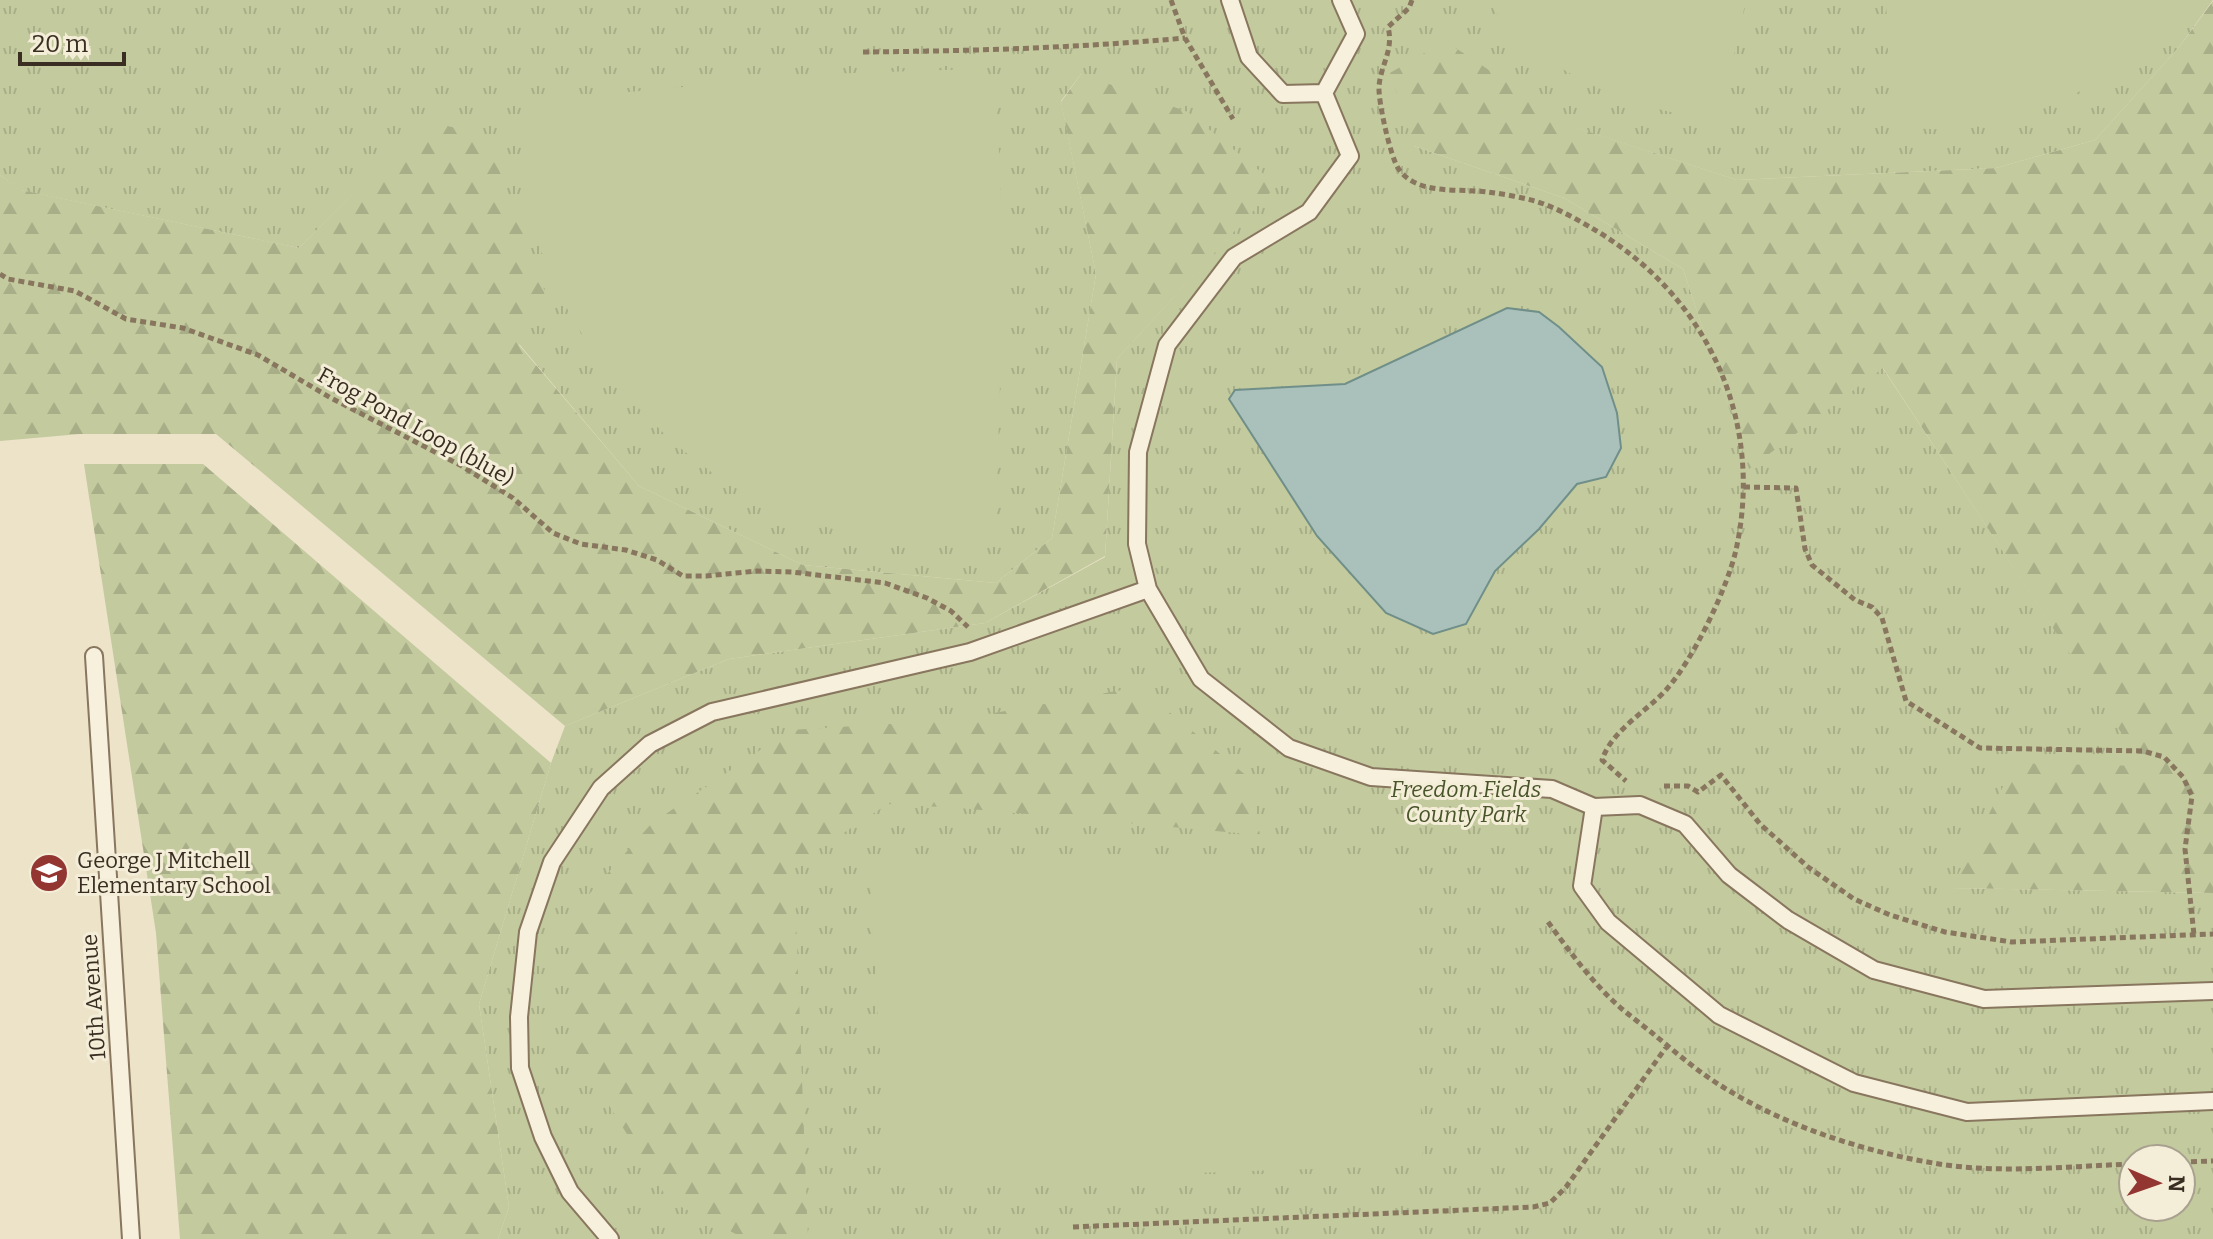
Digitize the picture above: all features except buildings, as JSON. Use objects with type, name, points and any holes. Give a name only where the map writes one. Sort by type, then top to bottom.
[{"type":"lane","points":[[1230,0],[1249,57],[1283,94],[1324,93]]},
{"type":"lane","points":[[1324,93],[1356,34],[1341,0]]},
{"type":"lane","points":[[1324,93],[1350,156],[1309,212],[1234,257],[1167,345],[1138,452],[1137,544],[1148,589],[1201,679],[1289,748],[1371,777],[1552,789],[1594,807],[1640,805],[1685,824],[1729,875],[1788,920],[1874,970],[1984,999],[2213,991]]},
{"type":"lane","points":[[610,1239],[570,1192],[543,1137],[520,1068],[519,1017],[528,932],[552,862],[601,788],[650,744],[712,712],[989,646],[1148,589]]},
{"type":"lane","name":"10th Avenue","points":[[94,656],[131,1239]]},
{"type":"lane","points":[[1594,807],[1582,886],[1608,922],[1719,1015],[1854,1083],[1967,1112],[2213,1101]]},
{"type":"path","points":[[1171,0],[1185,38],[1233,119]]},
{"type":"path","points":[[1412,0],[1409,8],[1388,27],[1391,48],[1379,89],[1396,166],[1406,178],[1421,185],[1535,201],[1582,222],[1642,263],[1676,296],[1702,332],[1719,368],[1740,436],[1744,487],[1736,551],[1729,572],[1684,666],[1667,689],[1605,750],[1602,760],[1627,781],[1638,785]]},
{"type":"path","points":[[863,52],[1009,51],[1185,38]]},
{"type":"path","name":"Frog Pond Loop (blue)","points":[[0,274],[8,279],[75,291],[126,319],[183,328],[258,355],[331,398],[460,465],[513,498],[553,533],[581,544],[626,550],[657,560],[683,576],[792,572],[847,576],[885,583],[927,598],[951,611],[989,646]]},
{"type":"path","points":[[1744,487],[1796,488],[1805,549],[1812,565],[1855,600],[1872,607],[1882,618],[1906,701],[1980,748],[2143,751],[2164,757],[2183,777],[2192,796],[2185,849],[2194,935]]},
{"type":"path","points":[[1652,785],[1688,786],[1698,792],[1721,775],[1760,824],[1808,867],[1854,899],[1890,915],[1945,932],[2012,942],[2213,934]]},
{"type":"path","points":[[1548,922],[1583,969],[1611,999],[1721,1087],[1754,1105],[1856,1145],[1939,1164],[2017,1168],[2117,1165]]},
{"type":"path","points":[[1073,1227],[1517,1208],[1550,1203],[1566,1187],[1667,1046]]},
{"type":"green space","name":"Freedom Fields County Park","points":[[0,0],[2213,0],[2179,47],[2095,140],[1996,168],[1737,180],[1576,128],[1445,42],[1414,146],[1564,198],[1683,269],[1749,468],[1882,367],[2144,766],[1951,888],[2213,893],[2213,1239],[498,1239],[509,1207],[479,1004],[551,763],[565,726],[729,659],[985,623],[1105,557],[1117,359],[1276,185],[1081,74],[1061,101],[1096,274],[1052,538],[996,583],[803,565],[639,486],[519,344],[426,122],[299,248],[20,190],[0,175]]},
{"type":"green space","points":[[1487,0],[1746,0],[1720,118],[1650,107],[1571,74],[1524,41]]},
{"type":"green space","points":[[1886,0],[2188,0],[2122,64],[2071,96],[2014,119],[1972,128],[1937,129],[1891,127]]},
{"type":"green space","points":[[2213,1],[2213,893],[1951,888],[2015,763],[2143,766],[1883,368],[1749,469],[1683,269],[1564,198],[1414,146],[1390,73],[1445,41],[1577,128],[1737,180],[1996,168],[2095,140],[2179,47]]},
{"type":"green space","points":[[975,69],[996,91],[1004,256],[995,547],[884,539],[829,528],[776,509],[734,487],[695,460],[624,391],[594,352],[568,310],[547,267],[532,222],[525,178],[521,102],[823,74]]},
{"type":"green space","points":[[1081,74],[1188,112],[1277,185],[1117,359],[1105,556],[985,623],[729,659],[565,726],[216,434],[80,434],[0,441],[0,175],[21,190],[299,248],[426,121],[486,135],[545,292],[519,345],[639,486],[803,565],[996,583],[1052,538],[1096,274],[1061,102]]},
{"type":"green space","points":[[84,464],[203,464],[551,763],[479,1004],[509,1207],[498,1239],[180,1239],[156,933]]},
{"type":"green space","points":[[1139,687],[1248,777],[1260,835],[888,804],[794,865],[808,1239],[746,1239],[669,1201],[571,1045],[570,916],[651,824],[790,730],[955,720]]},
{"type":"green space","points":[[1411,857],[1423,1165],[888,1184],[869,865]]},
{"type":"water","points":[[1507,308],[1539,312],[1602,367],[1617,413],[1621,448],[1606,477],[1577,484],[1539,529],[1495,571],[1466,624],[1433,634],[1386,613],[1317,536],[1229,399],[1235,390],[1345,384]]},
{"type":"place","name":"George J Mitchell Elementary School","points":[[49,873]]}]
